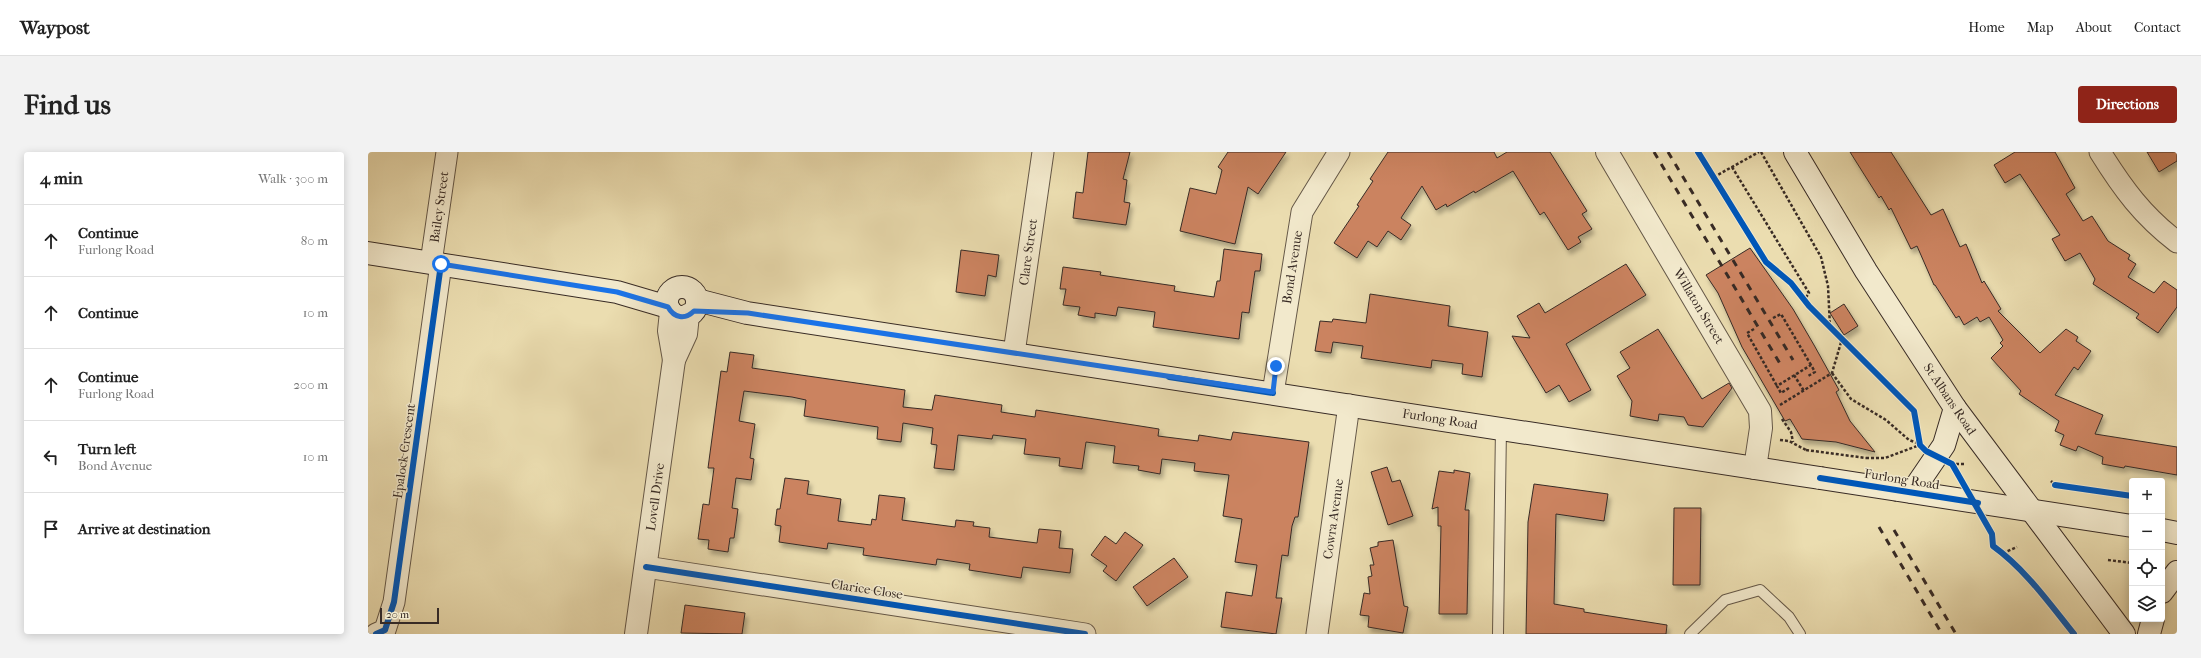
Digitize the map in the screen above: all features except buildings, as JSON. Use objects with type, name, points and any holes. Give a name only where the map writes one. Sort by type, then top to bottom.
[{"type":"main road","name":"Willaton Street","points":[[1607,152],[1760,411],[1761,428],[1755,468]]},
{"type":"main road","name":"St Albans Road","points":[[1795,152],[1866,271],[1954,408],[2034,511],[2124,634]]},
{"type":"main road","name":"Furlong Road","points":[[368,253],[617,292],[681,306],[748,313],[1273,392],[2129,526]]},
{"type":"main road","name":"Lovell Drive","points":[[636,634],[674,360],[669,331],[681,306]]},
{"type":"main road","points":[[1905,491],[1944,445],[1954,408]]},
{"type":"main road","points":[[2165,531],[2177,533]]},
{"type":"main road","points":[[2165,588],[2177,572]]},
{"type":"main road","points":[[2149,634],[2152,622]]},
{"type":"street","name":"Bailey Street","points":[[436,264],[448,152]]},
{"type":"street","name":"Clare Street","points":[[1014,353],[1043,152]]},
{"type":"street","name":"Bond Avenue","points":[[1273,392],[1302,212],[1339,152]]},
{"type":"street","points":[[2100,152],[2122,187],[2137,206],[2177,242]]},
{"type":"street","name":"Epalock Crescent","points":[[376,634],[385,630],[394,602],[436,264]]},
{"type":"street","name":"Cowra Avenue","points":[[1317,634],[1349,405]]},
{"type":"street","name":"Clarice Close","points":[[646,567],[1085,634]]},
{"type":"lane","points":[[1498,634],[1501,428]]},
{"type":"lane","points":[[1690,634],[1725,600],[1760,590],[1789,617],[1800,634]]},
{"type":"path","points":[[1714,177],[1760,152],[1821,257],[1828,286],[1836,333],[1832,373],[1851,399],[1886,420],[1909,440],[1937,455],[1966,464]]},
{"type":"path","points":[[1732,167],[1809,293],[1804,300]]},
{"type":"path","points":[[1710,171],[1718,184]]},
{"type":"path","points":[[1800,294],[1809,306]]},
{"type":"path","points":[[1773,318],[1780,314],[1811,365],[1815,372],[1808,376]]},
{"type":"path","points":[[1825,322],[1848,345]]},
{"type":"path","points":[[1754,329],[1747,333],[1777,386],[1781,392],[1789,388]]},
{"type":"path","points":[[1777,386],[1811,365]]},
{"type":"path","points":[[1774,408],[1832,373]]},
{"type":"path","points":[[1794,375],[1804,390]]},
{"type":"path","points":[[1918,433],[1937,455],[1957,473]]},
{"type":"path","points":[[1777,439],[1789,441],[1806,450],[1866,458],[1937,455]]},
{"type":"path","points":[[2001,551],[2017,547]]},
{"type":"path","points":[[2001,551],[2009,558]]},
{"type":"path","points":[[2108,560],[2129,563]]},
{"type":"railway","points":[[1654,152],[1782,367]]},
{"type":"railway","points":[[1668,152],[1793,360]]},
{"type":"railway","points":[[1879,527],[1942,634]]},
{"type":"railway","points":[[1894,530],[1956,634]]},
{"type":"cycle path","points":[[1698,152],[1766,262],[1791,283],[1809,306],[1914,411],[1920,445],[1926,451],[1952,464],[1992,534],[1993,546],[2016,565],[2074,634]]},
{"type":"cycle path","points":[[376,634],[385,630],[394,602],[441,264]]},
{"type":"cycle path","points":[[1169,377],[1273,393]]},
{"type":"cycle path","points":[[1820,478],[1978,503]]},
{"type":"cycle path","points":[[2055,485],[2129,496]]},
{"type":"cycle path","points":[[646,567],[1085,634]]},
{"type":"route","points":[[441,264],[617,292],[668,307],[669,310],[679,317],[684,317],[694,311],[748,313],[1273,392],[1276,366]]}]
